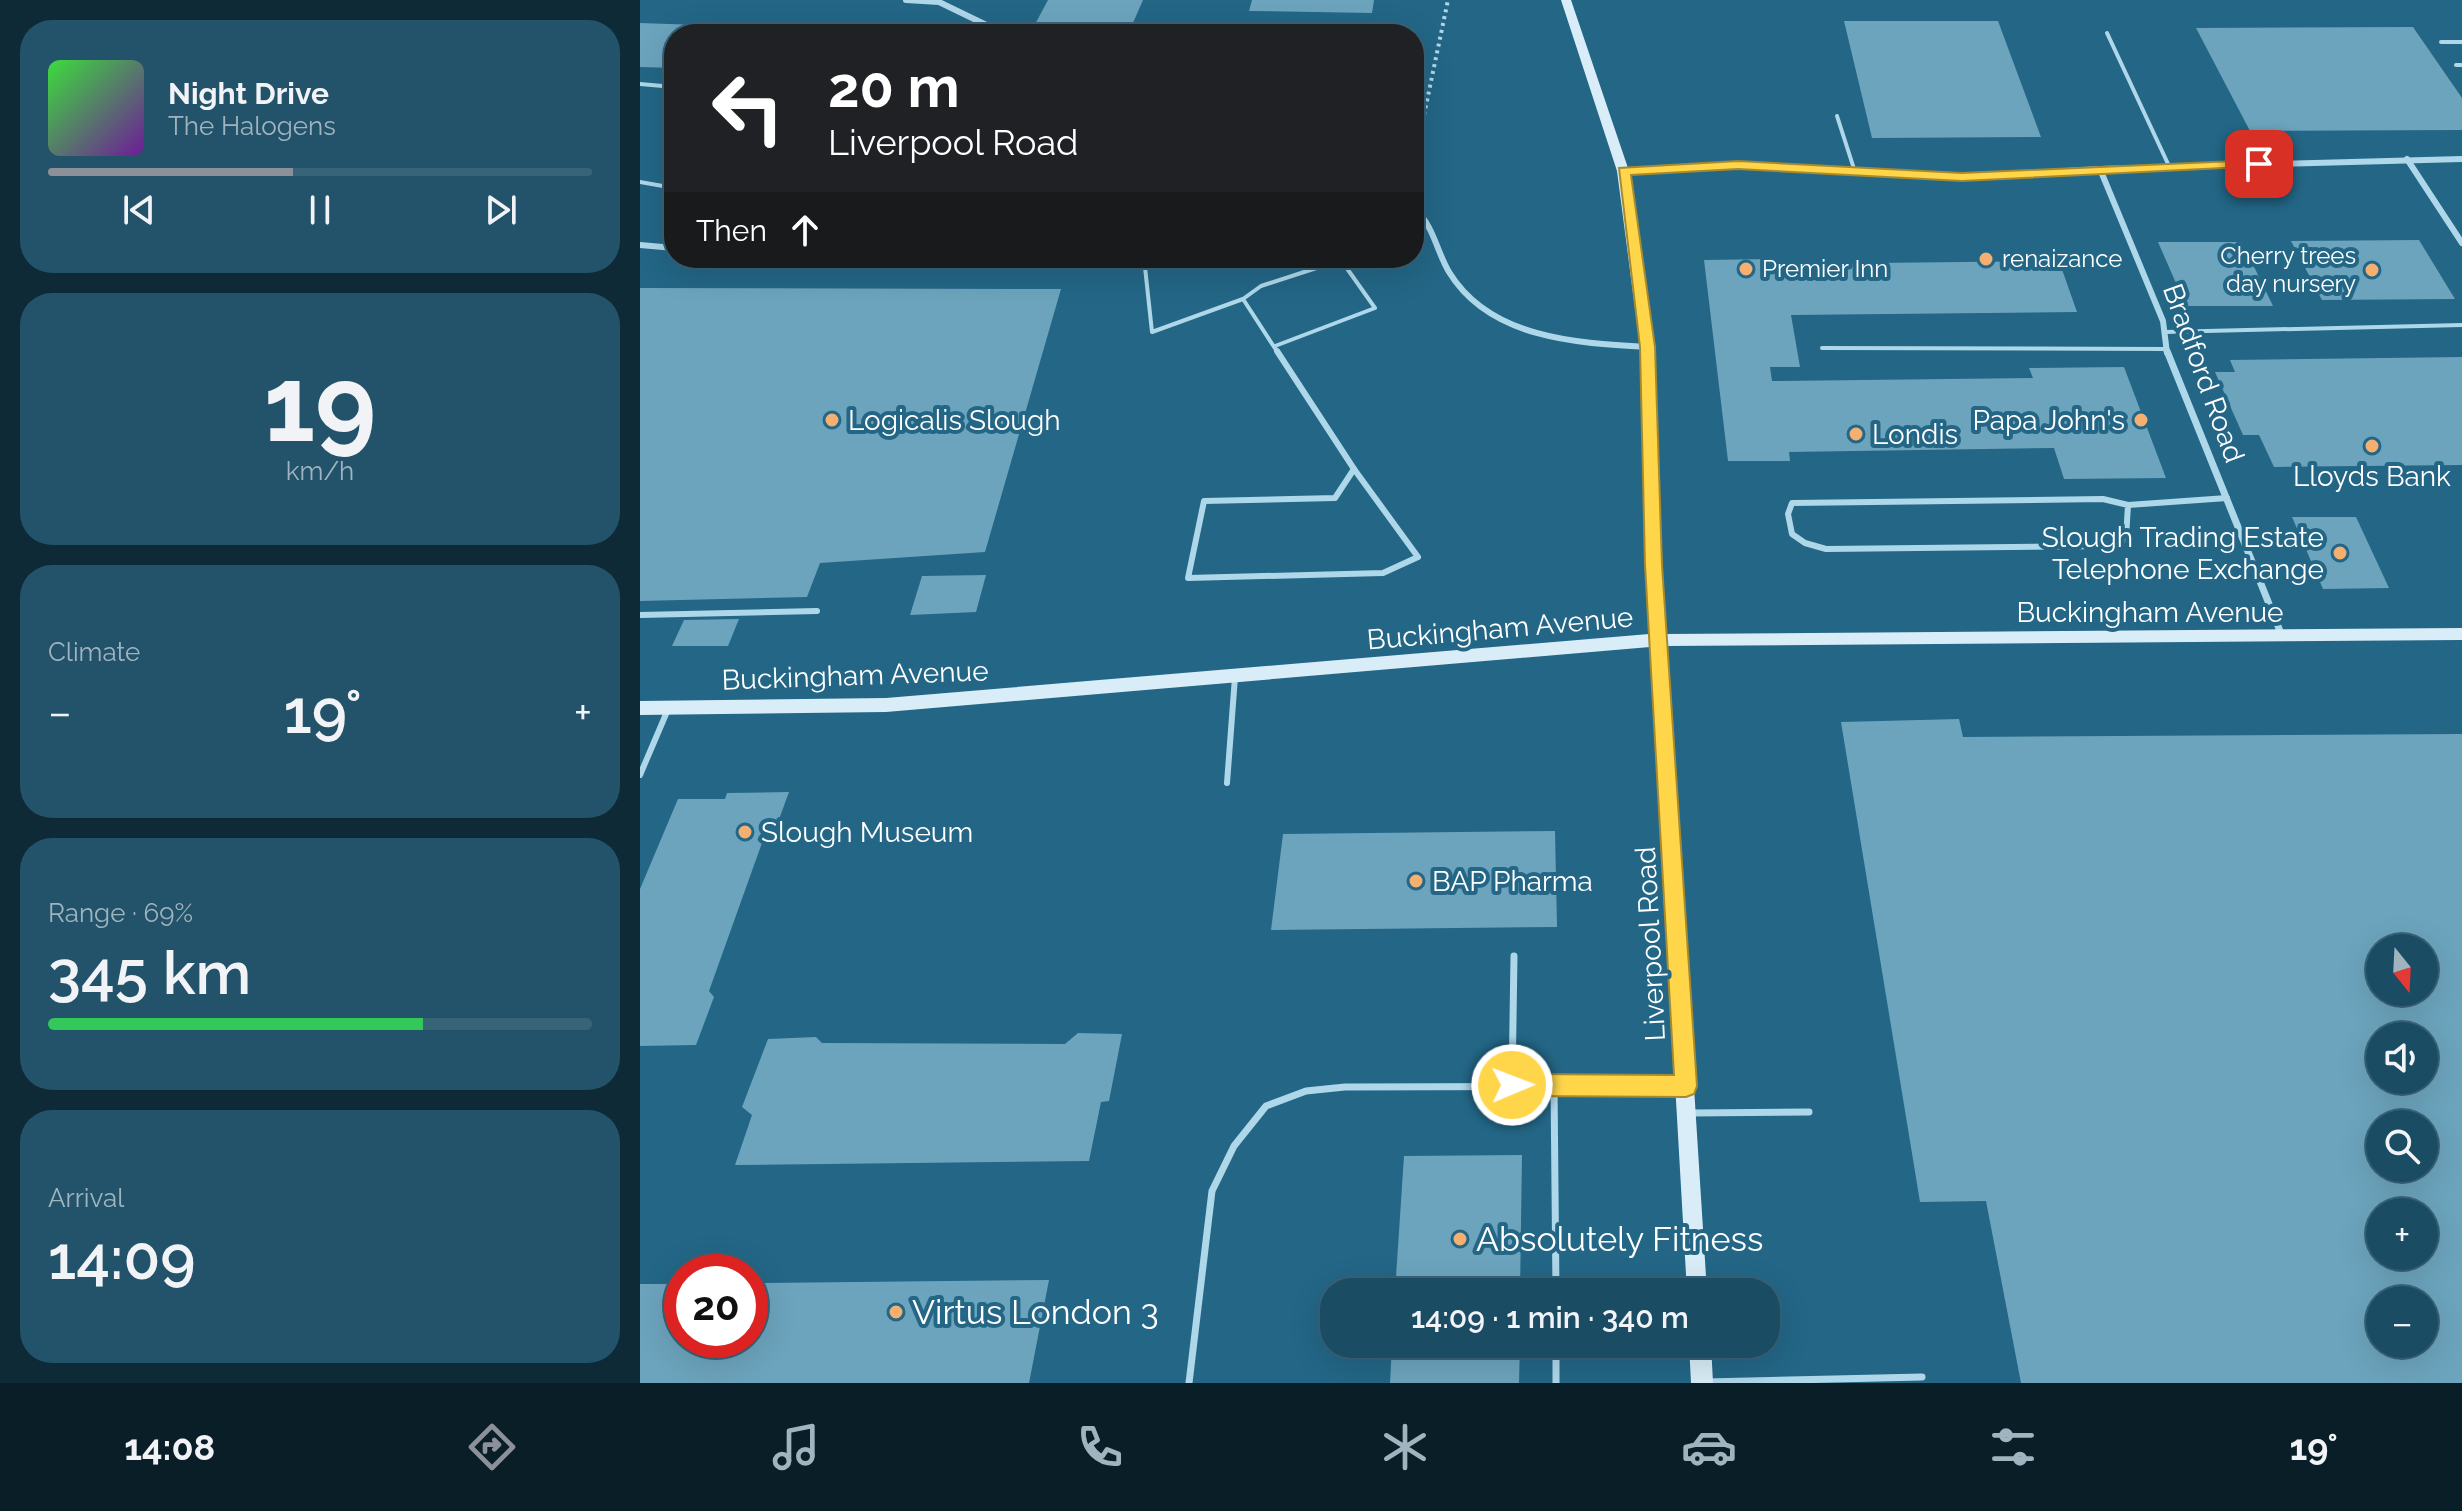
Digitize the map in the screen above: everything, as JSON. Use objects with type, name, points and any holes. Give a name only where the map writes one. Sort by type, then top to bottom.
[{"type":"street","points":[[906,0],[939,2],[984,24]]},
{"type":"street","name":"Liverpool Road","points":[[1566,0],[1623,171],[1647,347],[1653,565],[1660,640],[1696,1278]]},
{"type":"street","points":[[2407,159],[2462,243]]},
{"type":"street","points":[[1623,171],[1738,165],[1962,177],[2169,166],[2462,159]]},
{"type":"street","name":"Bradford Road","points":[[2100,169],[2165,332],[2166,349],[2283,638]]},
{"type":"street","points":[[1424,216],[1450,273],[1477,303],[1506,322],[1580,344],[1647,347]]},
{"type":"street","points":[[640,245],[664,247]]},
{"type":"street","name":"Buckingham Avenue","points":[[640,708],[886,705],[1660,640],[2283,638],[2462,634]]},
{"type":"street","points":[[1701,1358],[1702,1383]]},
{"type":"lane","points":[[2107,33],[2169,166]]},
{"type":"lane","points":[[2441,42],[2462,42]]},
{"type":"lane","points":[[640,84],[664,86]]},
{"type":"lane","points":[[1837,116],[1855,172]]},
{"type":"lane","points":[[640,182],[664,186]]},
{"type":"lane","points":[[1145,268],[1152,332],[1243,299],[1261,286],[1316,268]]},
{"type":"lane","points":[[1275,346],[1375,308],[1347,268]]},
{"type":"lane","points":[[1243,299],[1275,346],[1354,469],[1365,487],[1418,557],[1383,573],[1188,578],[1204,501],[1335,498],[1354,469]]},
{"type":"lane","points":[[2165,332],[2462,325]]},
{"type":"lane","points":[[1822,348],[2166,349]]},
{"type":"lane","points":[[2128,505],[2126,538],[2114,546],[1826,549],[1805,543],[1792,534],[1788,514],[1792,503],[2103,499],[2128,505],[2227,498]]},
{"type":"lane","points":[[640,615],[817,611]]},
{"type":"lane","points":[[1227,783],[1235,677]]},
{"type":"lane","points":[[640,775],[669,707]]},
{"type":"lane","points":[[1512,1085],[1514,956]]},
{"type":"lane","points":[[1554,1084],[1556,1278]]},
{"type":"lane","points":[[1189,1383],[1212,1191],[1234,1146],[1266,1106],[1306,1091],[1345,1087],[1686,1086]]},
{"type":"lane","points":[[1687,1113],[1809,1112]]},
{"type":"lane","points":[[1556,1358],[1556,1383]]},
{"type":"lane","points":[[1702,1383],[1922,1377]]},
{"type":"path","points":[[1424,115],[1448,0]]},
{"type":"building","points":[[1048,0],[1143,0],[1132,24],[1035,24]]},
{"type":"building","points":[[1252,0],[1374,0],[1372,13],[1249,11]]},
{"type":"building","points":[[1844,21],[1998,21],[2041,137],[1872,138]]},
{"type":"building","points":[[640,23],[669,24],[664,24],[664,68],[640,67]]},
{"type":"building","points":[[2413,27],[2462,98],[2462,130],[2250,131],[2196,28]]},
{"type":"building","name":"Cherry trees day nursery","points":[[2419,240],[2455,299],[2322,300],[2291,241]]},
{"type":"building","points":[[2158,242],[2242,242],[2273,306],[2186,306]]},
{"type":"building","points":[[1773,259],[1774,264],[2059,261],[2077,312],[1791,315],[1800,367],[1770,367],[1772,381],[2033,378],[2029,368],[2124,367],[2166,478],[2064,479],[2054,448],[1789,452],[1790,461],[1728,461],[1704,260]]},
{"type":"building","name":"Logicalis Slough","points":[[640,288],[1061,289],[985,552],[820,563],[807,597],[640,601]]},
{"type":"building","points":[[2462,357],[2462,465],[2274,467],[2259,435],[2243,435],[2215,372],[2235,372],[2230,360]]},
{"type":"building","name":"Slough Trading Estate Telephone Exchange","points":[[2292,517],[2356,517],[2389,588],[2323,589]]},
{"type":"building","points":[[986,575],[976,612],[910,615],[922,576]]},
{"type":"building","points":[[739,619],[728,646],[672,646],[684,620]]},
{"type":"building","points":[[1959,719],[1963,737],[2462,734],[2462,1383],[2021,1383],[1986,1201],[1920,1202],[1841,722]]},
{"type":"building","points":[[789,792],[774,833],[763,840],[709,991],[714,997],[696,1045],[640,1046],[640,889],[678,799],[725,799],[727,793]]},
{"type":"building","name":"BAP Pharma","points":[[1555,831],[1557,927],[1271,930],[1283,834]]},
{"type":"building","points":[[1078,1033],[1122,1034],[1109,1101],[1101,1102],[1089,1161],[735,1165],[752,1115],[742,1107],[768,1039],[816,1037],[822,1043],[1065,1044]]},
{"type":"building","name":"Absolutely Fitness","points":[[1522,1155],[1520,1278],[1396,1278],[1404,1156]]},
{"type":"building","name":"Virtus London 3","points":[[1049,1280],[1029,1383],[640,1383],[640,1284],[664,1284],[664,1358],[768,1358],[768,1283]]},
{"type":"building","points":[[1391,1358],[1520,1358],[1519,1383],[1390,1383]]},
{"type":"place","name":"renaizance","points":[[1986,259]]},
{"type":"place","name":"Premier Inn","points":[[1746,269]]},
{"type":"place","name":"Cherry trees day nursery","points":[[2372,270]]},
{"type":"place","name":"Logicalis Slough","points":[[832,420]]},
{"type":"place","name":"Papa John's","points":[[2141,420]]},
{"type":"place","name":"Londis","points":[[1856,434]]},
{"type":"place","name":"Lloyds Bank","points":[[2372,446]]},
{"type":"place","name":"Slough Trading Estate Telephone Exchange","points":[[2340,553]]},
{"type":"place","name":"Slough Museum","points":[[745,832]]},
{"type":"place","name":"BAP Pharma","points":[[1416,881]]},
{"type":"place","name":"Absolutely Fitness","points":[[1460,1239]]},
{"type":"place","name":"Virtus London 3","points":[[896,1312]]},
{"type":"route","points":[[1512,1085],[1686,1086],[1653,565],[1647,347],[1623,171],[1738,165],[1962,177],[2259,164]]}]
